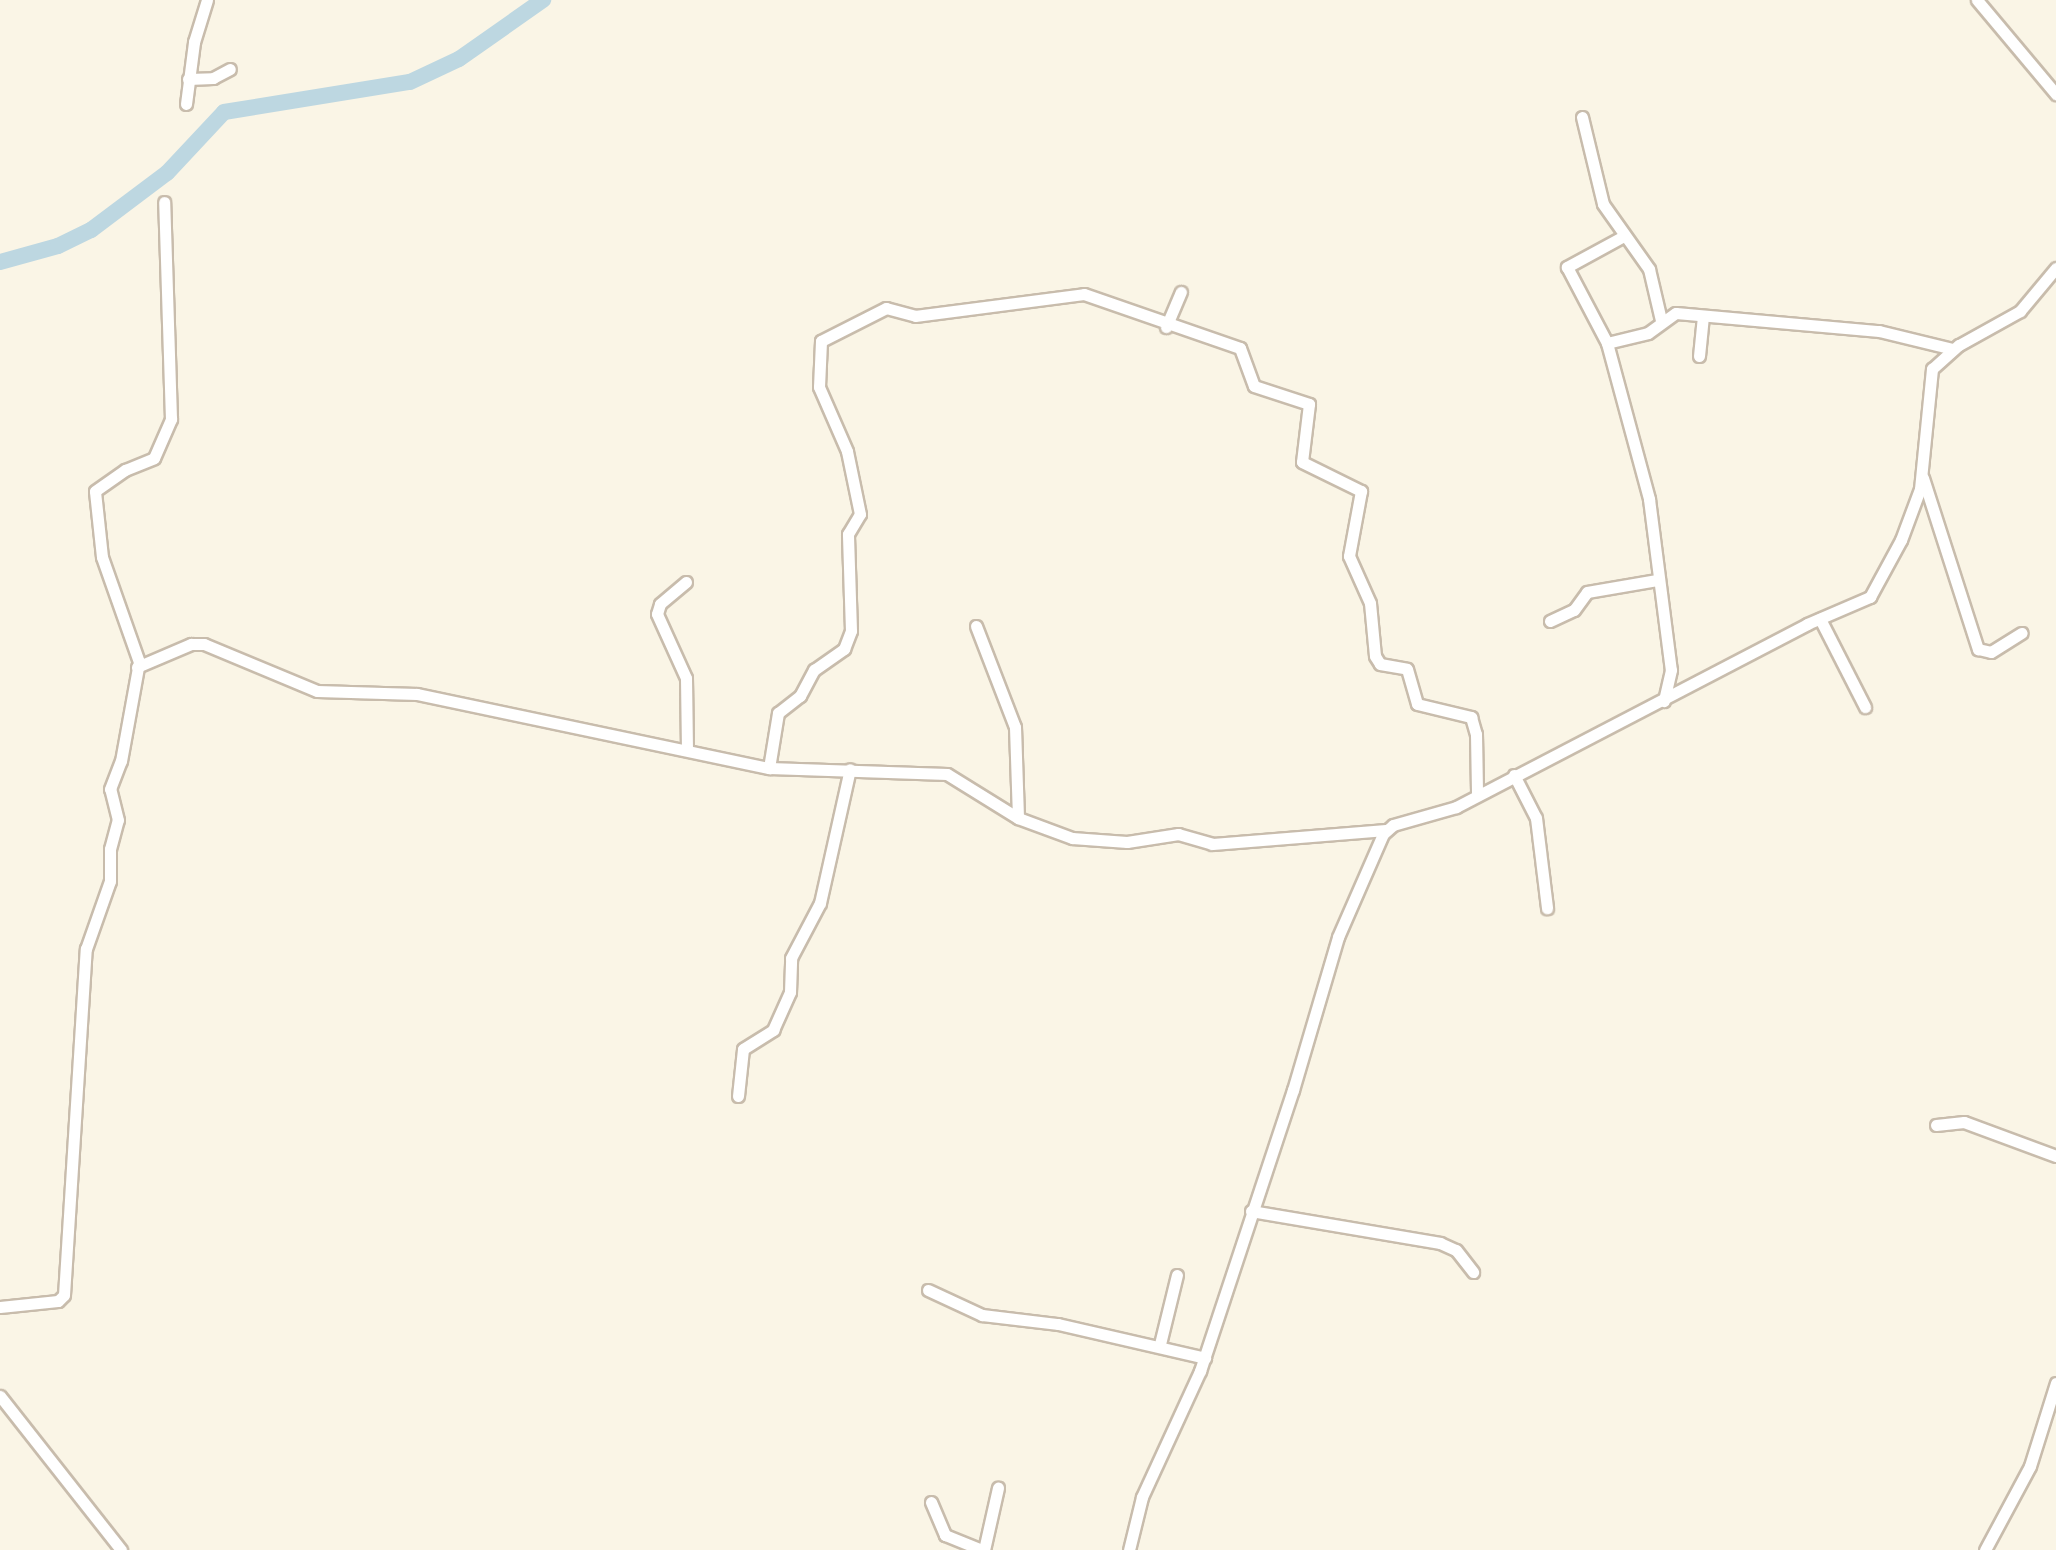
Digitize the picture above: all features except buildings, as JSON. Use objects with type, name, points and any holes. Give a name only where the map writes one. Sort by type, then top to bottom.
[{"type":"street","points":[[186,104],[188,79],[207,0]]},
{"type":"street","points":[[1977,0],[2056,94]]},
{"type":"street","points":[[188,79],[213,78],[230,69]]},
{"type":"street","points":[[1582,117],[1603,204],[1622,237],[1649,269],[1661,320]]},
{"type":"street","points":[[0,1307],[55,1301],[64,1295],[86,949],[110,881],[110,849],[118,818],[110,789],[121,761],[137,667],[102,557],[97,487],[154,458],[171,419],[164,202]]},
{"type":"street","points":[[1622,237],[1567,267],[1607,343],[1649,499],[1657,580],[1671,670],[1664,701]]},
{"type":"street","points":[[137,667],[191,644],[204,644],[317,691],[410,693],[769,768],[951,774],[1018,818],[1072,838],[1127,842],[1178,834],[1212,844],[1386,830],[1447,811],[1875,591],[1901,540],[1923,477],[1932,369],[1953,349],[2020,311],[2056,268]]},
{"type":"street","points":[[1166,327],[1181,292]]},
{"type":"street","points":[[769,768],[778,713],[800,696],[814,670],[844,649],[851,631],[848,534],[860,514],[847,451],[819,387],[821,341],[886,308],[915,316],[1077,295],[1095,296],[1166,327],[1240,348],[1254,386],[1309,404],[1302,462],[1361,491],[1349,556],[1370,603],[1376,660],[1407,669],[1417,704],[1471,717],[1476,734],[1477,793]]},
{"type":"street","points":[[1607,343],[1648,333],[1661,320],[1676,313],[1879,331],[1953,349]]},
{"type":"street","points":[[1699,356],[1703,316]]},
{"type":"street","points":[[1923,477],[1978,649],[1991,652],[2021,633]]},
{"type":"street","points":[[1550,621],[1570,613],[1587,592],[1657,580]]},
{"type":"street","points":[[686,582],[660,604],[657,614],[686,678],[687,749]]},
{"type":"street","points":[[1820,619],[1865,707]]},
{"type":"street","points":[[976,626],[1015,727],[1018,818]]},
{"type":"street","points":[[738,1096],[743,1049],[773,1030],[790,992],[791,958],[820,903],[850,769]]},
{"type":"street","points":[[1514,775],[1536,818],[1547,908]]},
{"type":"street","points":[[1129,1550],[1142,1497],[1205,1358],[1338,937],[1386,830]]},
{"type":"street","points":[[1936,1125],[1964,1122],[2056,1156]]},
{"type":"street","points":[[1251,1211],[1440,1243],[1456,1250],[1473,1272]]},
{"type":"street","points":[[1160,1344],[1177,1275]]},
{"type":"street","points":[[928,1290],[982,1315],[1160,1344],[1205,1358]]},
{"type":"street","points":[[1985,1550],[2030,1466],[2056,1383]]},
{"type":"street","points":[[0,1396],[121,1550]]},
{"type":"street","points":[[931,1502],[950,1541],[983,1550],[998,1488]]},
{"type":"waterway","points":[[0,262],[58,246],[91,230],[167,173],[224,112],[410,82],[459,59],[543,0]]}]
